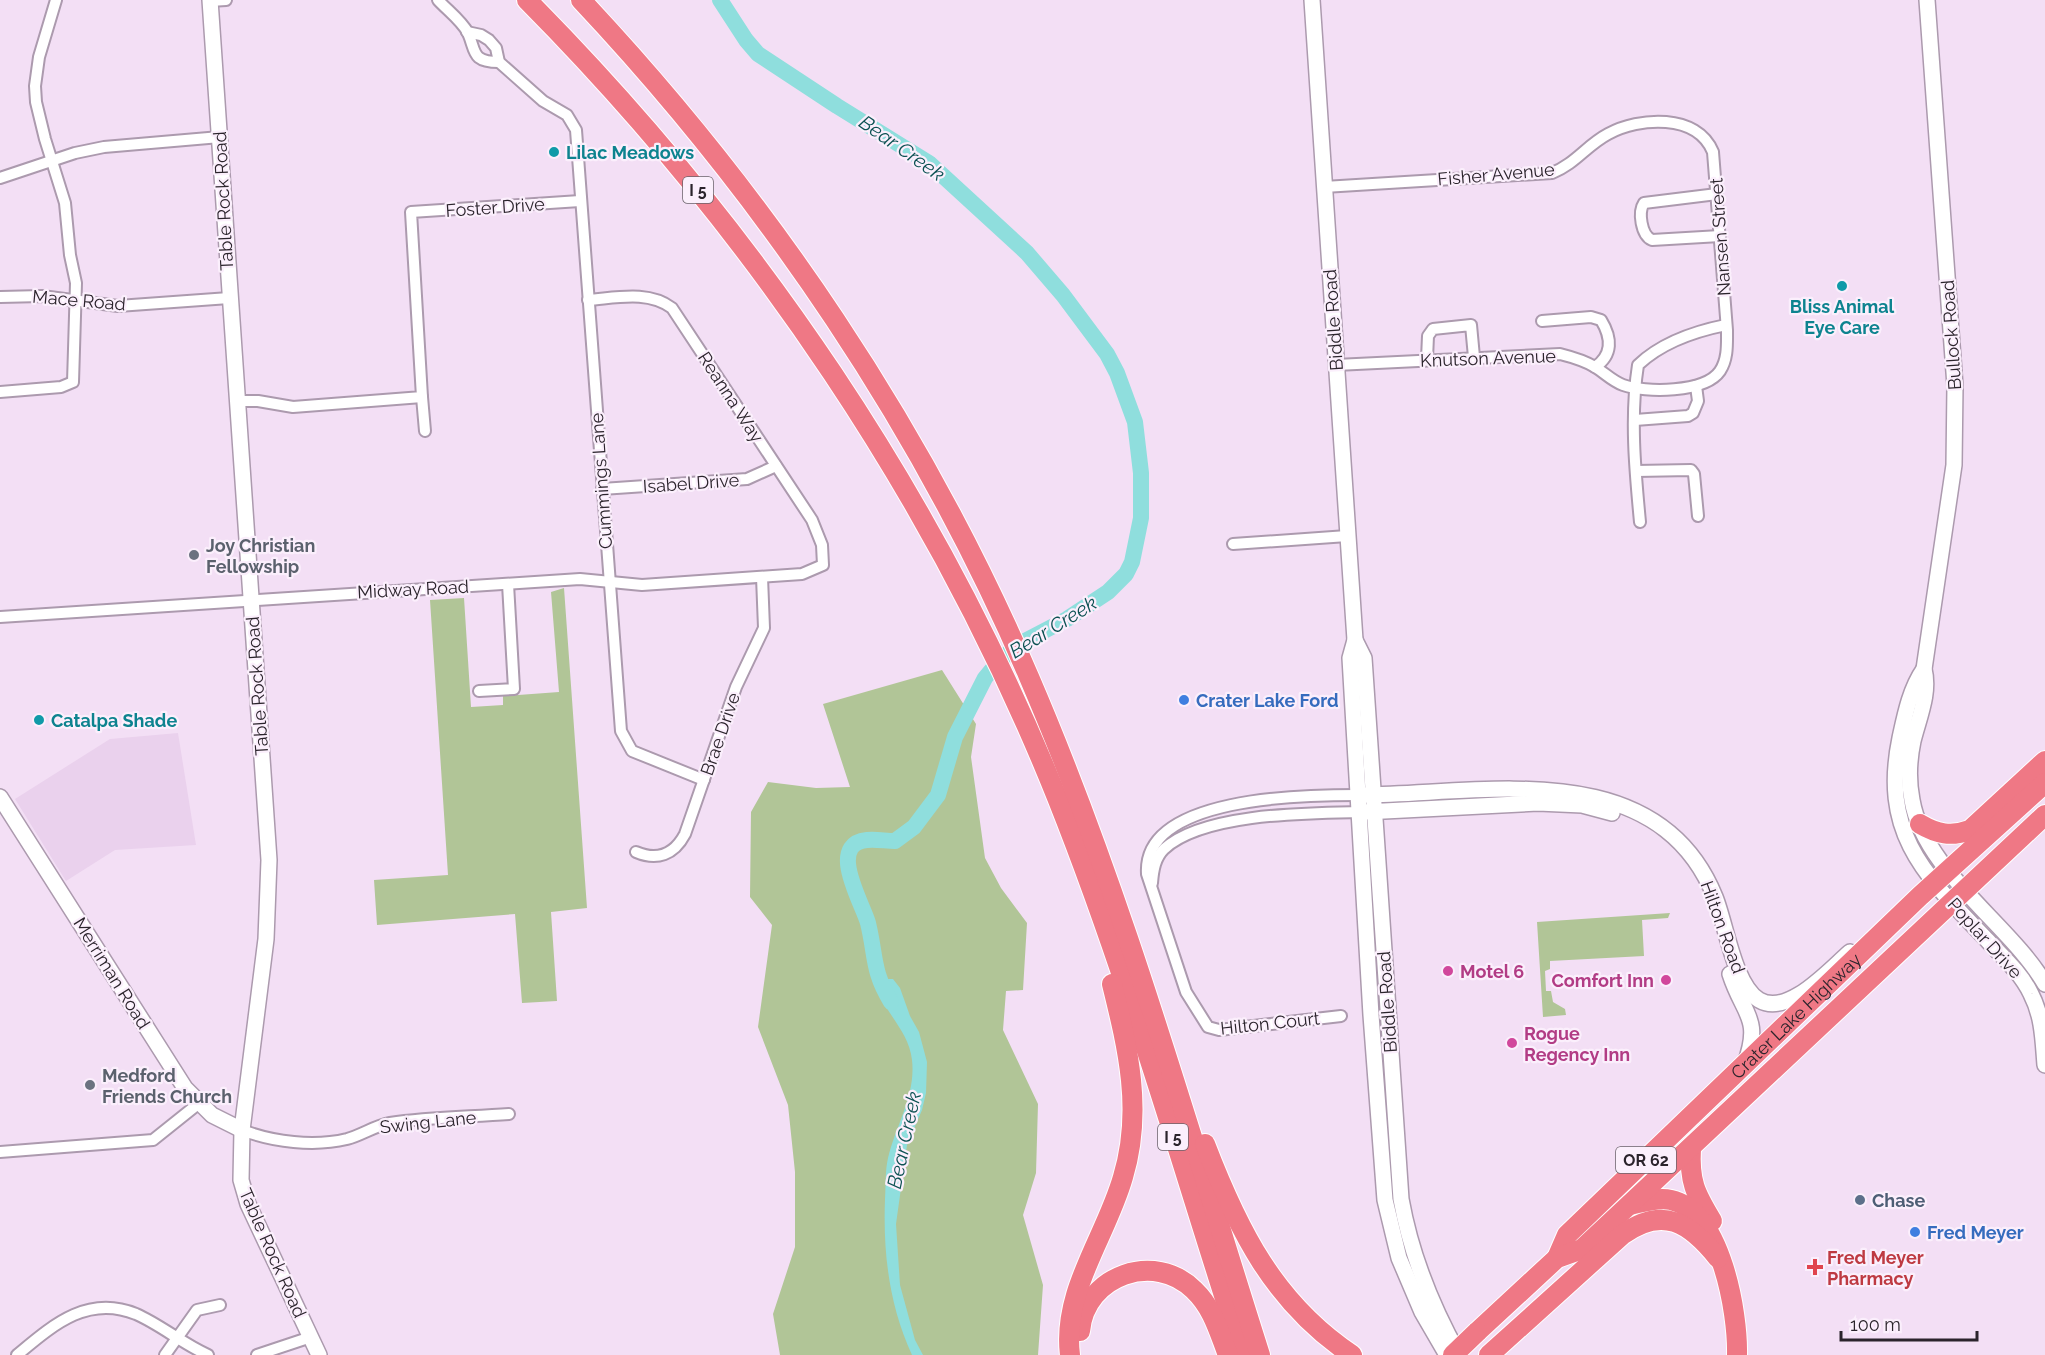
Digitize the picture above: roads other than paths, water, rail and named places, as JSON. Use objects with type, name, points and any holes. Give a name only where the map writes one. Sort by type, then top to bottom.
[{"type":"highway","name":"I 5","points":[[527,0],[655,137],[736,236],[783,300],[902,480],[984,635],[1057,799],[1102,919],[1243,1355]]},
{"type":"highway","name":"I 5","points":[[581,0],[694,128],[797,263],[874,379],[917,453],[1004,620],[1039,700],[1097,851],[1260,1355]]},
{"type":"highway","points":[[1920,824],[1943,834],[1960,834],[1970,830],[2045,761]]},
{"type":"highway","name":"Crater Lake Highway","points":[[1557,1258],[1560,1246],[1567,1235],[1871,943],[2045,783]]},
{"type":"highway","name":"Crater Lake Highway","points":[[1453,1355],[1557,1258],[1582,1249],[2045,815]]},
{"type":"highway","points":[[1070,1355],[1069,1331],[1076,1294],[1124,1176],[1134,1112],[1132,1077],[1104,954],[1102,919]]},
{"type":"highway","points":[[1176,1090],[1188,1103],[1226,1192],[1268,1274],[1295,1309],[1326,1337],[1352,1355]]},
{"type":"highway","points":[[1691,1148],[1690,1174],[1693,1188],[1725,1243],[1741,1286],[1748,1315],[1749,1355]]},
{"type":"highway","points":[[1630,1205],[1666,1199],[1686,1205],[1703,1225],[1718,1258],[1733,1303],[1737,1355]]},
{"type":"highway","points":[[1489,1355],[1622,1235],[1645,1221],[1667,1220],[1690,1228],[1718,1258]]},
{"type":"highway","points":[[1081,1355],[1081,1324],[1088,1304],[1108,1282],[1124,1274],[1143,1270],[1174,1275],[1194,1289],[1213,1316],[1228,1355]]},
{"type":"main road","name":"Biddle Road","points":[[1312,0],[1355,640],[1364,658],[1366,812],[1401,1199],[1411,1244],[1430,1299],[1459,1355]]},
{"type":"main road","name":"Bullock Road","points":[[1927,0],[1956,412],[1954,465],[1924,669],[1926,690],[1913,742],[1909,776],[1912,804],[1942,876]]},
{"type":"main road","name":"Table Rock Road","points":[[210,1],[269,860],[266,939],[242,1130],[240,1170],[248,1204],[319,1355]]},
{"type":"main road","name":"Bullock Road","points":[[1924,669],[1914,686],[1902,732],[1895,787],[1899,818],[1915,857],[1942,876]]},
{"type":"main road","name":"Hilton Road","points":[[1365,795],[1542,790],[1607,800],[1646,817],[1677,840],[1701,869],[1718,903],[1743,983],[1759,1000],[1771,1004],[1783,1004],[1798,997],[1855,948],[1871,943]]},
{"type":"main road","name":"Merriman Road","points":[[0,797],[175,1073],[198,1104],[224,1123],[242,1130]]},
{"type":"main road","name":"Hilton Road","points":[[1366,812],[1561,803],[1602,809],[1623,816],[1660,838],[1675,852],[1700,886],[1716,926],[1732,982],[1750,1015],[1753,1024],[1752,1041],[1743,1067]]},
{"type":"main road","name":"Biddle Road","points":[[1366,812],[1371,1015],[1388,1222],[1412,1290],[1446,1355]]},
{"type":"main road","name":"Poplar Drive","points":[[1942,876],[2027,987],[2041,1020],[2045,1065]]},
{"type":"main road","name":"Poplar Drive","points":[[1959,896],[2043,975]]},
{"type":"street","points":[[0,392],[61,387],[72,382],[76,283],[70,255],[68,222],[36,102],[35,86],[39,57],[56,0]]},
{"type":"street","points":[[210,1],[226,0]]},
{"type":"street","points":[[438,0],[468,32],[481,35],[489,40],[496,48],[499,62],[488,62],[477,55],[470,46],[468,32]]},
{"type":"street","name":"Cummings Lane","points":[[499,62],[543,100],[567,115],[576,130],[609,580],[623,737],[628,746],[640,755],[704,780]]},
{"type":"street","name":"Fisher Avenue","points":[[1324,186],[1552,173],[1567,167],[1605,135],[1617,129],[1650,124],[1675,123],[1690,126]]},
{"type":"street","name":"Nansen Street","points":[[1690,126],[1704,136],[1713,152],[1726,325],[1726,358]]},
{"type":"street","points":[[0,178],[75,153],[127,144],[220,137]]},
{"type":"street","points":[[1717,194],[1652,201],[1644,203],[1641,208],[1644,233],[1652,240],[1720,236]]},
{"type":"street","name":"Foster Drive","points":[[422,397],[411,212],[580,201]]},
{"type":"street","name":"Mace Road","points":[[0,297],[42,296],[118,306],[229,298]]},
{"type":"street","name":"Reanna Way","points":[[588,300],[640,297],[663,301],[672,308],[816,528],[822,545],[823,565]]},
{"type":"street","points":[[1542,321],[1591,317],[1601,320],[1607,329],[1609,348],[1608,355],[1595,367]]},
{"type":"street","points":[[1427,360],[1428,336],[1433,329],[1471,325],[1474,357]]},
{"type":"street","points":[[1640,522],[1635,471],[1634,388],[1638,365],[1646,358],[1691,334],[1726,325]]},
{"type":"street","name":"Knutson Avenue","points":[[1336,365],[1560,354],[1595,367],[1615,381],[1634,388],[1670,389],[1696,386],[1718,374],[1726,358]]},
{"type":"street","points":[[1635,420],[1688,416],[1693,413],[1698,401],[1696,386]]},
{"type":"street","points":[[237,402],[258,401],[293,407],[422,397],[425,431]]},
{"type":"street","name":"Isabel Drive","points":[[602,489],[747,479],[776,466]]},
{"type":"street","points":[[1635,471],[1691,470],[1694,474],[1698,516]]},
{"type":"street","points":[[1233,544],[1347,536]]},
{"type":"street","name":"Midway Road","points":[[0,617],[251,599],[596,579],[642,585],[762,578],[808,573],[823,565]]},
{"type":"street","name":"Brae Drive","points":[[636,852],[657,857],[668,854],[681,842],[736,687],[764,628],[762,578]]},
{"type":"street","points":[[479,691],[514,689],[508,584]]},
{"type":"street","name":"Hilton Court","points":[[1341,1016],[1220,1030],[1208,1027],[1186,993],[1146,866],[1153,844],[1171,827],[1182,822],[1249,802],[1365,795]]},
{"type":"street","points":[[1152,886],[1154,867],[1164,849],[1206,829],[1255,818],[1366,812]]},
{"type":"street","points":[[0,1152],[153,1140],[198,1104]]},
{"type":"street","name":"Swing Lane","points":[[242,1130],[274,1139],[327,1141],[348,1139],[375,1126],[397,1122],[509,1114]]},
{"type":"street","points":[[165,1355],[197,1310],[220,1305]]},
{"type":"street","points":[[17,1355],[59,1321],[77,1312],[99,1308],[137,1314],[208,1355]]},
{"type":"street","points":[[257,1355],[311,1337]]},
{"type":"water","points":[[884,979],[893,979],[900,988],[910,1016],[919,1032],[927,1062],[926,1093],[922,1110],[907,1145],[896,1224],[900,1285],[915,1340],[923,1355],[912,1355],[904,1336],[893,1298],[887,1259],[885,1219],[887,1163],[908,1098],[912,1060],[902,1031],[885,1006],[877,987]]},
{"type":"waterway","name":"Bear Creek","points":[[720,0],[758,54],[929,163],[1027,253],[1063,295],[1107,354],[1117,373],[1135,422],[1141,473],[1141,518],[1132,562],[1126,574],[1108,592],[1067,619],[1021,643],[999,661],[985,678],[955,737],[938,795],[914,827],[895,841],[867,840],[855,844],[849,852],[850,876],[868,923],[877,972],[891,1002]]},
{"type":"place","name":"Lilac Meadows","points":[[554,152]]},
{"type":"place","name":"Bliss Animal Eye Care","points":[[1842,286]]},
{"type":"place","name":"Joy Christian Fellowship","points":[[194,555]]},
{"type":"place","name":"Crater Lake Ford","points":[[1184,700]]},
{"type":"place","name":"Catalpa Shade","points":[[39,720]]},
{"type":"place","name":"Motel 6","points":[[1448,971]]},
{"type":"place","name":"Comfort Inn","points":[[1666,980]]},
{"type":"place","name":"Rogue Regency Inn","points":[[1512,1043]]},
{"type":"place","name":"Medford Friends Church","points":[[90,1085]]},
{"type":"place","name":"Chase","points":[[1860,1200]]},
{"type":"place","name":"Fred Meyer","points":[[1915,1232]]},
{"type":"place","name":"Fred Meyer Pharmacy","points":[[1815,1267]]}]
